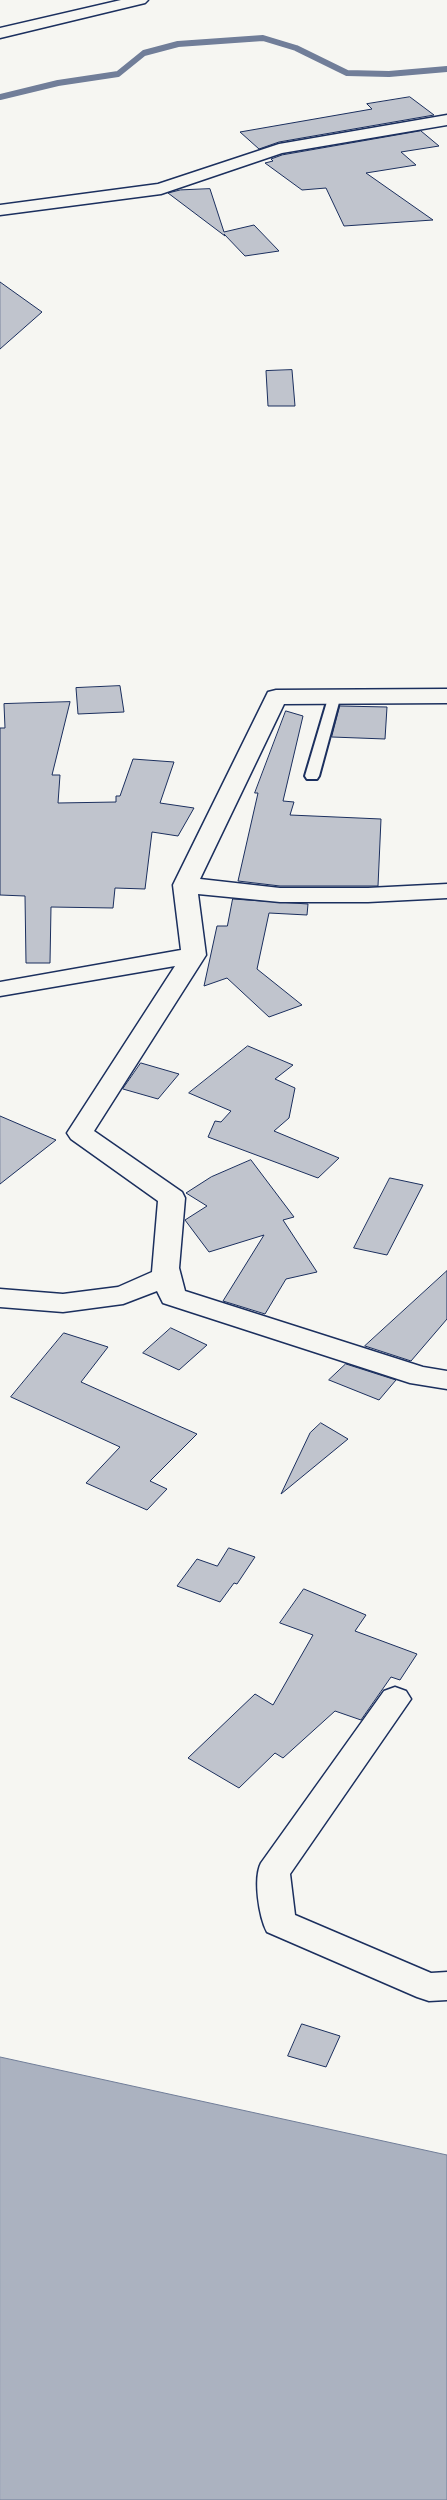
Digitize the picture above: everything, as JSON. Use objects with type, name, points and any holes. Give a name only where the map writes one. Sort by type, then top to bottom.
[{"type":"street","points":[[0,33],[140,0]]},
{"type":"street","points":[[0,210],[161,189],[279,149],[447,120]]},
{"type":"street","points":[[447,696],[276,696],[202,854],[185,885],[194,954],[80,1133],[172,1198],[165,1268],[173,1297],[420,1376],[447,1380]]},
{"type":"street","points":[[185,885],[280,895],[368,896],[447,891]]},
{"type":"street","points":[[0,989],[194,954]]},
{"type":"street","points":[[0,1298],[63,1303],[123,1295],[167,1276]]},
{"type":"street","points":[[395,1699],[274,1872],[279,1923],[429,1987],[447,1986]]},
{"type":"lane","points":[[312,776],[335,695]]},
{"type":"shaded area","points":[[0,2057],[447,2155],[447,2500],[0,2500]]},
{"type":"building","points":[[410,97],[434,115],[279,142],[259,149],[240,132],[372,109],[367,104]]},
{"type":"building","points":[[421,131],[439,146],[401,152],[416,165],[366,173],[433,220],[344,226],[326,188],[302,190],[265,163],[273,161],[271,159],[282,155]]},
{"type":"building","points":[[210,189],[224,232],[254,225],[279,251],[245,256],[224,234],[225,236],[168,193],[180,190]]},
{"type":"building","points":[[0,282],[42,312],[0,349]]},
{"type":"building","points":[[292,370],[295,406],[268,406],[266,371]]},
{"type":"building","points":[[120,686],[124,712],[78,714],[76,688]]},
{"type":"building","points":[[70,702],[52,775],[60,775],[58,803],[116,802],[116,796],[120,796],[133,759],[174,762],[160,803],[194,808],[178,836],[152,832],[145,889],[115,888],[113,908],[51,907],[50,963],[26,963],[25,896],[0,895],[0,728],[5,728],[4,704]]},
{"type":"building","points":[[340,706],[387,707],[385,739],[332,737]]},
{"type":"building","points":[[286,711],[303,716],[283,801],[294,802],[290,815],[381,819],[378,886],[280,886],[238,881],[258,793],[255,793]]},
{"type":"building","points":[[233,899],[308,904],[307,915],[269,913],[257,969],[302,1005],[269,1017],[227,978],[204,986],[217,926],[227,926]]},
{"type":"building","points":[[248,1046],[293,1065],[275,1079],[295,1088],[289,1118],[274,1131],[339,1158],[318,1178],[208,1137],[215,1121],[221,1122],[231,1111],[189,1093]]},
{"type":"building","points":[[141,1063],[179,1074],[158,1099],[123,1089]]},
{"type":"building","points":[[0,1116],[56,1140],[0,1184]]},
{"type":"building","points":[[251,1160],[294,1217],[283,1220],[317,1272],[286,1279],[265,1314],[223,1301],[264,1235],[209,1252],[185,1220],[207,1206],[186,1193],[211,1177]]},
{"type":"building","points":[[390,1178],[423,1185],[387,1255],[354,1248]]},
{"type":"building","points":[[447,1271],[447,1319],[411,1361],[365,1346]]},
{"type":"building","points":[[171,1328],[207,1345],[179,1370],[143,1353]]},
{"type":"building","points":[[64,1333],[108,1347],[81,1382],[197,1434],[150,1481],[167,1489],[147,1510],[86,1483],[120,1447],[11,1397]]},
{"type":"building","points":[[346,1364],[396,1380],[379,1400],[329,1380]]},
{"type":"building","points":[[321,1423],[348,1439],[281,1494],[310,1433]]},
{"type":"building","points":[[229,1548],[255,1557],[237,1584],[234,1583],[220,1602],[177,1586],[197,1559],[217,1566]]},
{"type":"building","points":[[304,1589],[366,1615],[355,1631],[417,1654],[400,1680],[391,1677],[361,1720],[335,1711],[283,1758],[275,1753],[239,1788],[188,1758],[255,1694],[273,1705],[313,1635],[280,1623]]},
{"type":"building","points":[[302,2024],[340,2036],[326,2067],[288,2056]]},
{"type":"waterway","points":[[0,97],[58,83],[118,74],[144,53],[178,44],[263,38],[296,48],[347,73],[389,74],[447,69]]}]
